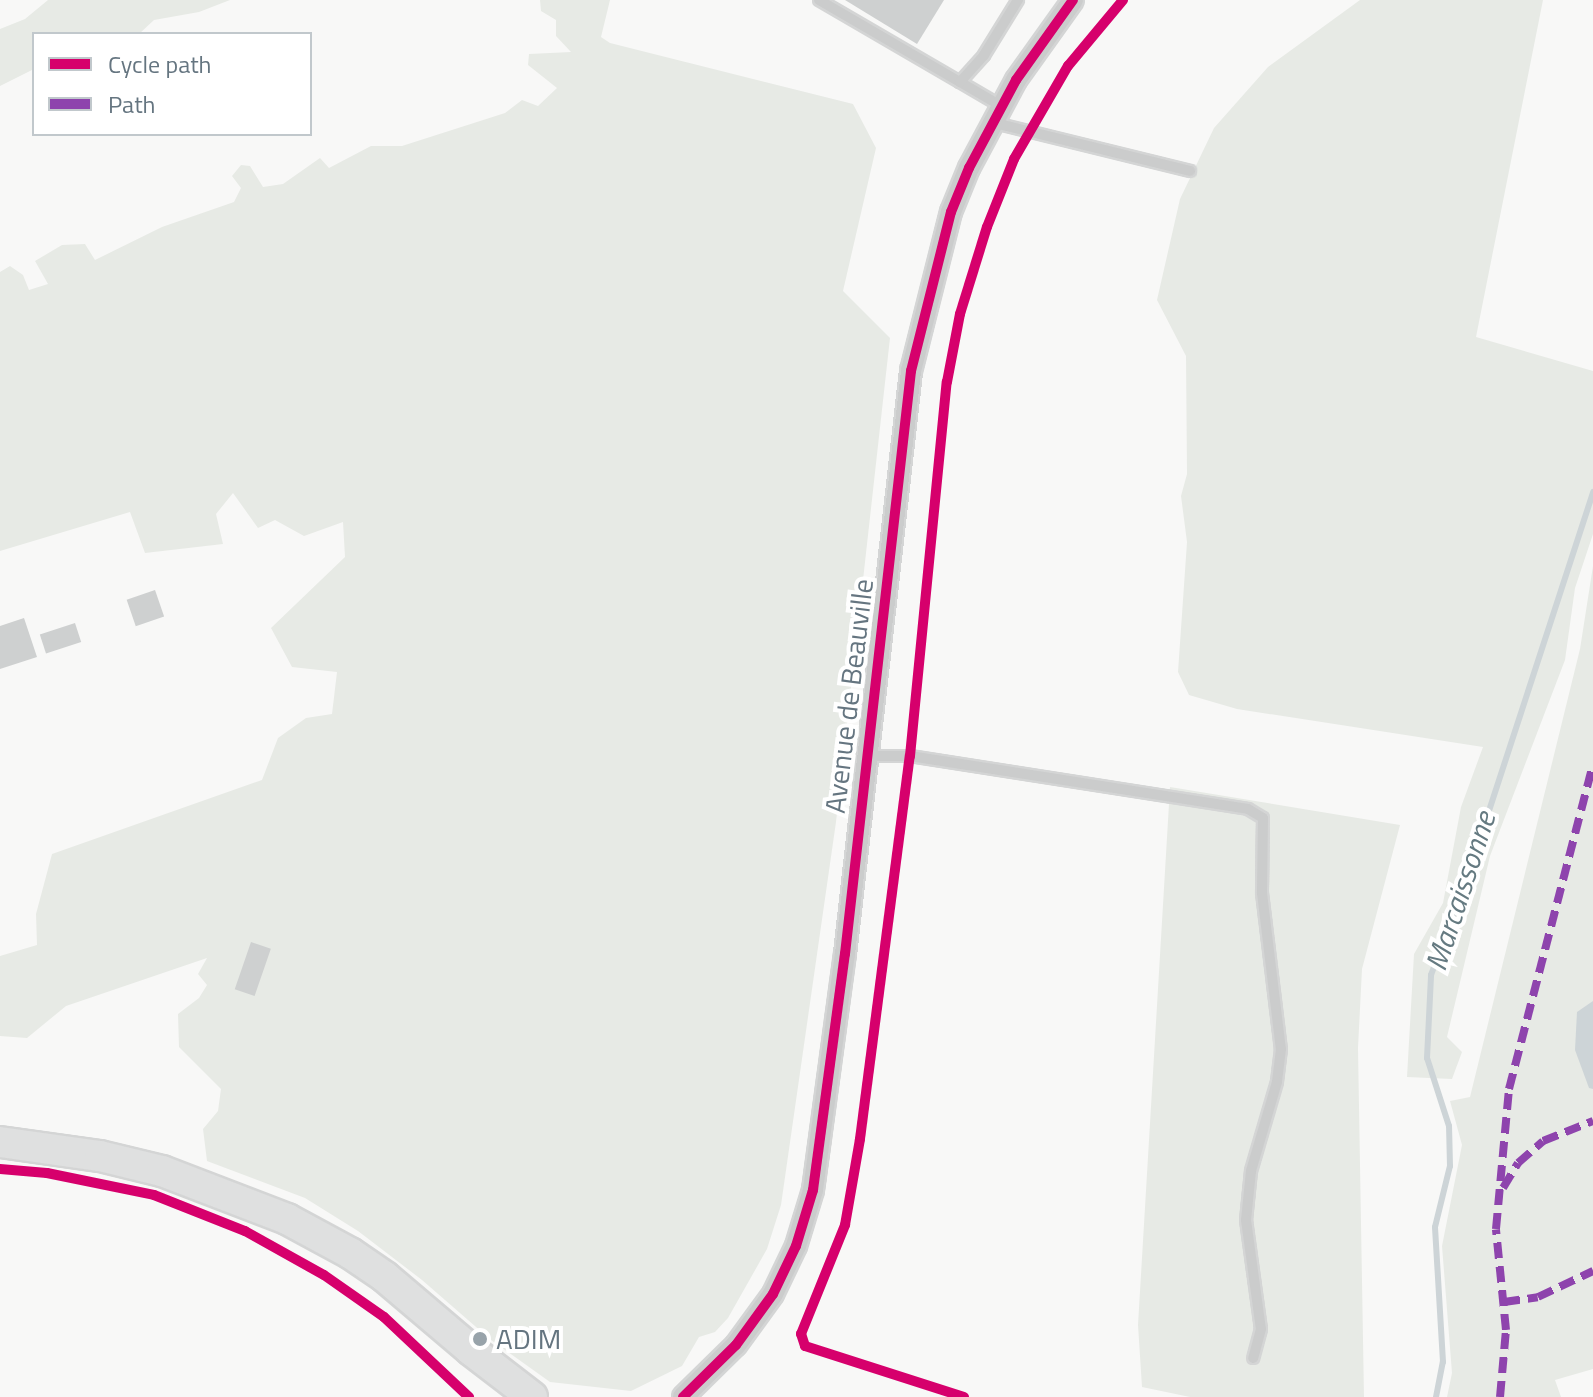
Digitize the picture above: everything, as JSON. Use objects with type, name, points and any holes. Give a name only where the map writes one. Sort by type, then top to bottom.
[{"type":"main road","points":[[0,1142],[100,1156],[162,1171],[250,1202],[350,1253],[417,1302],[471,1350],[532,1397]]},
{"type":"main road","points":[[471,1350],[499,1397]]},
{"type":"street","name":"Avenue de Beauville","points":[[680,1396],[736,1345],[773,1294],[796,1246],[813,1190],[843,969],[911,371],[951,212],[996,114],[1073,0]]},
{"type":"lane","points":[[819,0],[960,82],[996,114],[1190,171]]},
{"type":"lane","points":[[960,82],[984,55],[1018,0]]},
{"type":"lane","points":[[865,756],[910,756],[1248,809],[1263,818],[1262,893],[1281,1049],[1277,1082],[1251,1171],[1246,1220],[1261,1329],[1253,1358]]},
{"type":"shaded area","points":[[48,0],[230,0],[199,12],[154,20],[141,32],[32,32],[32,70],[0,86],[0,29],[25,19]]},
{"type":"shaded area","points":[[540,0],[610,0],[601,37],[610,43],[853,104],[876,148],[843,291],[890,338],[836,822],[781,1205],[767,1249],[728,1318],[715,1332],[699,1337],[682,1366],[631,1391],[550,1382],[491,1340],[422,1280],[358,1231],[305,1198],[207,1161],[203,1129],[218,1111],[221,1089],[179,1047],[178,1014],[199,998],[207,985],[198,974],[207,958],[66,1006],[27,1038],[0,1036],[0,956],[37,945],[36,914],[52,854],[262,780],[278,738],[306,718],[332,714],[337,672],[292,667],[271,628],[345,557],[343,522],[304,536],[275,520],[258,528],[233,493],[216,514],[223,544],[145,553],[130,512],[0,551],[0,272],[10,266],[23,275],[29,290],[48,284],[35,261],[62,245],[85,244],[95,260],[162,227],[234,202],[241,188],[232,176],[241,165],[250,166],[263,187],[283,184],[320,158],[329,168],[371,146],[402,146],[505,113],[522,100],[538,106],[557,88],[528,65],[529,54],[571,52],[556,36],[556,20],[541,11]]},
{"type":"shaded area","points":[[1360,0],[1543,0],[1476,337],[1593,371],[1593,534],[1575,588],[1565,660],[1490,856],[1447,1037],[1462,1052],[1452,1079],[1407,1077],[1414,954],[1443,903],[1461,807],[1483,747],[1237,709],[1189,695],[1178,672],[1187,542],[1181,496],[1187,474],[1186,356],[1157,300],[1180,199],[1214,128],[1268,67]]},
{"type":"shaded area","points":[[1593,566],[1593,1369],[1555,1380],[1561,1397],[1447,1397],[1452,1373],[1442,1246],[1462,1145],[1450,1101],[1470,1097],[1580,649]]},
{"type":"shaded area","points":[[1170,787],[1400,825],[1362,969],[1358,1048],[1364,1397],[1190,1397],[1142,1387],[1138,1325]]},
{"type":"shaded area","points":[[1593,1001],[1593,1089],[1589,1088],[1575,1050],[1577,1012]]},
{"type":"building","points":[[845,0],[944,0],[917,44]]},
{"type":"building","points":[[155,590],[164,616],[136,626],[127,600]]},
{"type":"building","points":[[24,618],[37,657],[0,669],[0,626]]},
{"type":"building","points":[[75,623],[81,642],[46,653],[40,634]]},
{"type":"building","points":[[251,942],[271,949],[255,996],[235,989]]},
{"type":"waterway","name":"Marcaissonne","points":[[1436,1397],[1443,1362],[1435,1227],[1450,1166],[1449,1126],[1427,1058],[1431,975],[1468,875],[1593,492]]},
{"type":"marked path","points":[[1500,1397],[1506,1330],[1496,1229],[1509,1089],[1593,765]]},
{"type":"marked path","points":[[1503,1188],[1518,1163],[1543,1141],[1593,1121]]},
{"type":"marked path","points":[[1504,1302],[1538,1297],[1593,1271]]},
{"type":"cycle path","points":[[683,1397],[736,1345],[773,1294],[796,1246],[813,1190],[845,954],[911,371],[951,212],[969,168],[1016,80],[1073,0]]},
{"type":"cycle path","points":[[805,1346],[801,1334],[845,1225],[860,1139],[910,756],[947,382],[960,314],[987,227],[1014,159],[1068,66],[1123,0]]},
{"type":"cycle path","points":[[0,1169],[47,1173],[154,1195],[245,1231],[324,1275],[384,1317],[469,1397]]},
{"type":"cycle path","points":[[805,1346],[964,1397]]},
{"type":"place","name":"ADIM","points":[[480,1339]]}]
